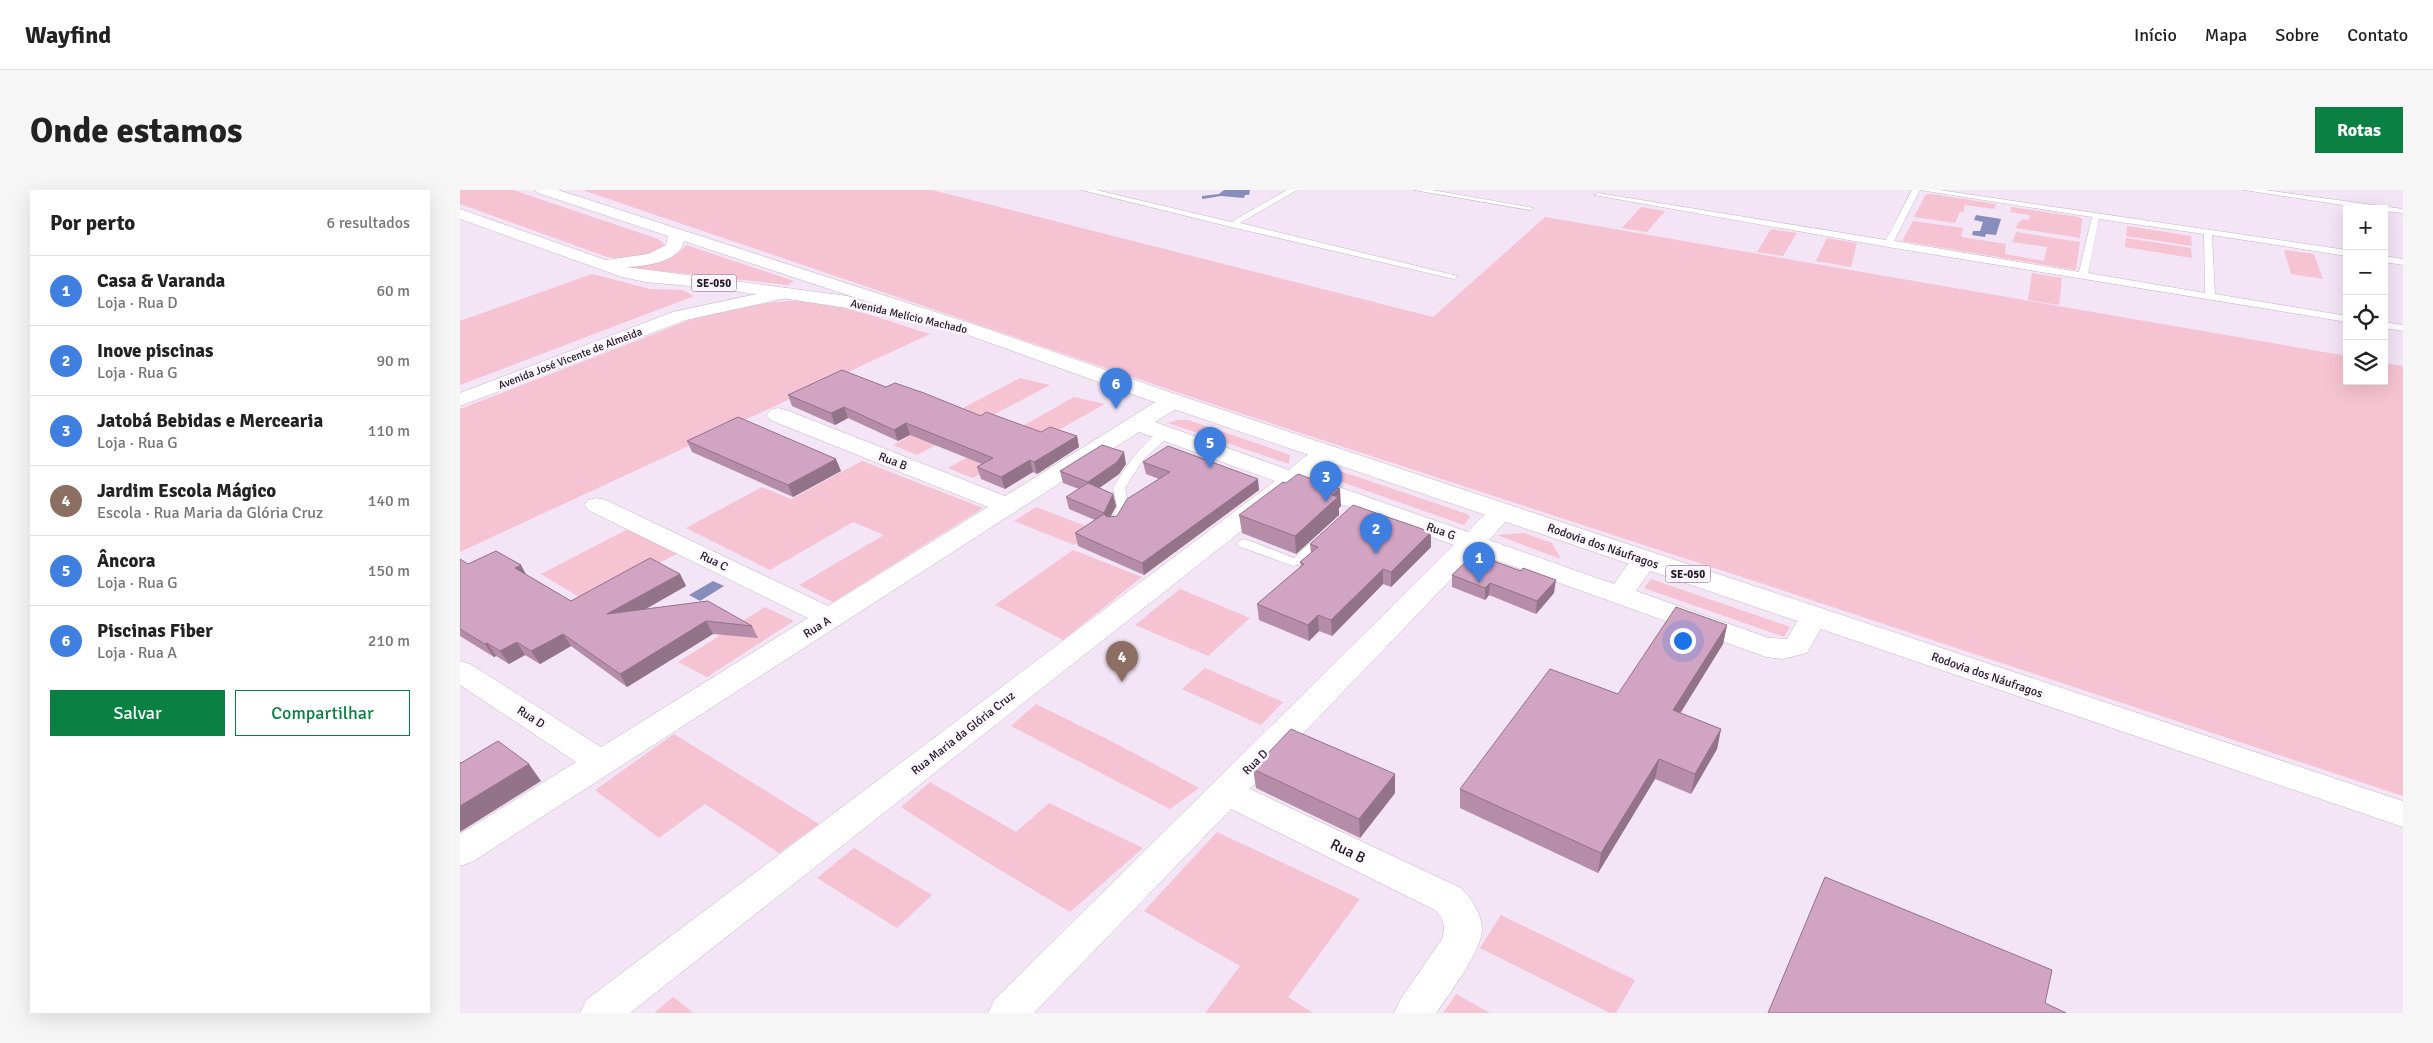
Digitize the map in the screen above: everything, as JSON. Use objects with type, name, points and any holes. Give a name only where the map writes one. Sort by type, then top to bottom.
[{"type":"street","name":"Avenida Melício Machado","points":[[555,192],[677,235],[810,276],[975,331]]},
{"type":"street","name":"Avenida Melício Machado","points":[[460,214],[622,272],[646,277],[722,284],[848,302],[975,331]]},
{"type":"street","points":[[602,264],[633,261],[663,254],[674,247],[677,235]]},
{"type":"street","points":[[680,316],[785,293],[804,286],[810,281],[810,276]]},
{"type":"street","points":[[680,316],[712,297],[722,284]]},
{"type":"street","name":"Avenida José Vicente de Almeida","points":[[460,400],[680,316]]},
{"type":"street","name":"Rodovia dos Náufragos","points":[[975,331],[1326,453],[2403,814]]},
{"type":"street","name":"Rua A","points":[[460,852],[1173,401]]},
{"type":"street","name":"Rua B","points":[[778,416],[1008,506]]},
{"type":"street","name":"Rua G","points":[[1138,424],[1293,478],[1355,510],[1472,542],[1773,649],[1797,646],[1814,616]]},
{"type":"street","name":"Rua Maria da Glória Cruz","points":[[600,1013],[1326,453]]},
{"type":"street","name":"Rua C","points":[[597,505],[830,618]]},
{"type":"street","name":"Rua D","points":[[1008,1013],[1502,512]]},
{"type":"street","points":[[1620,595],[1645,560]]},
{"type":"street","name":"Rua D","points":[[460,671],[601,763]]},
{"type":"street","name":"Rua B","points":[[1226,792],[1448,899],[1462,920],[1461,942],[1414,1013]]},
{"type":"lane","points":[[1086,190],[1454,276]]},
{"type":"lane","points":[[1113,197],[1129,190]]},
{"type":"lane","points":[[1231,225],[1293,190]]},
{"type":"lane","points":[[1418,190],[1530,208]]},
{"type":"lane","points":[[1888,244],[1916,190]]},
{"type":"lane","points":[[1924,190],[2343,252]]},
{"type":"lane","points":[[2248,190],[2403,211]]},
{"type":"lane","points":[[1598,195],[2343,318]]},
{"type":"lane","points":[[2083,276],[2096,216]]},
{"type":"lane","points":[[2208,233],[2210,296]]},
{"type":"lane","points":[[2388,260],[2403,262]]},
{"type":"lane","points":[[2388,326],[2403,328]]},
{"type":"lane","points":[[1114,524],[1124,508],[1125,502],[1119,488],[1123,480],[1153,442],[1166,433]]},
{"type":"lane","points":[[1243,543],[1292,562],[1299,561],[1333,529]]},
{"type":"shaded area","points":[[460,190],[513,190],[658,239],[665,245],[654,253],[638,257],[607,257],[460,204]]},
{"type":"shaded area","points":[[582,190],[932,190],[1433,317],[1545,217],[2343,355],[2343,385],[2388,385],[2388,364],[2403,366],[2403,796],[1748,579],[1212,404]]},
{"type":"shaded area","points":[[1926,194],[1996,204],[1994,209],[1965,205],[1963,212],[1960,212],[1955,223],[1914,217]]},
{"type":"shaded area","points":[[1641,207],[1665,211],[1647,232],[1622,228]]},
{"type":"shaded area","points":[[2012,207],[2079,217],[2082,219],[2080,238],[2016,228],[2018,222],[2021,222],[2022,219],[2029,220],[2030,215],[2010,212]]},
{"type":"shaded area","points":[[1913,221],[1963,228],[1961,237],[2006,244],[2005,254],[2044,261],[2047,247],[2012,242],[2016,232],[2080,242],[2076,270],[1902,241]]},
{"type":"shaded area","points":[[2127,226],[2191,236],[2192,246],[2126,236]]},
{"type":"shaded area","points":[[1771,229],[1797,233],[1783,256],[1757,252]]},
{"type":"shaded area","points":[[1827,238],[1857,243],[1851,267],[1816,261]]},
{"type":"shaded area","points":[[2126,238],[2191,248],[2192,258],[2125,247]]},
{"type":"shaded area","points":[[686,245],[794,281],[788,285],[625,267],[667,258]]},
{"type":"shaded area","points":[[2284,250],[2314,254],[2323,279],[2291,274]]},
{"type":"shaded area","points":[[2032,273],[2062,278],[2059,305],[2028,300]]},
{"type":"shaded area","points":[[592,274],[650,289],[682,290],[694,296],[460,385],[460,321]]},
{"type":"shaded area","points":[[787,301],[842,307],[930,334],[460,552],[460,409],[708,313]]},
{"type":"shaded area","points":[[1020,378],[1050,385],[917,455],[893,445]]},
{"type":"shaded area","points":[[1074,397],[1105,404],[973,478],[948,468]]},
{"type":"shaded area","points":[[1188,420],[1290,455],[1289,464],[1168,423]]},
{"type":"shaded area","points":[[862,461],[983,508],[833,602],[799,585],[884,535],[853,522],[770,570],[686,528],[762,487],[791,499]]},
{"type":"shaded area","points":[[1337,470],[1467,514],[1470,517],[1464,525],[1316,473]]},
{"type":"shaded area","points":[[1036,507],[1096,530],[1074,545],[1014,521]]},
{"type":"shaded area","points":[[628,529],[678,553],[587,602],[541,574]]},
{"type":"shaded area","points":[[1524,533],[1552,543],[1561,559],[1497,535]]},
{"type":"shaded area","points":[[1073,550],[1142,577],[1063,640],[995,605]]},
{"type":"shaded area","points":[[1651,579],[1790,627],[1784,637],[1644,588]]},
{"type":"shaded area","points":[[1180,589],[1250,618],[1208,656],[1135,625]]},
{"type":"shaded area","points":[[765,607],[794,621],[707,677],[678,662]]},
{"type":"shaded area","points":[[1205,668],[1283,702],[1261,725],[1182,689]]},
{"type":"shaded area","points":[[1036,704],[1115,743],[1199,788],[1170,809],[1011,726]]},
{"type":"shaded area","points":[[674,734],[819,824],[779,853],[705,804],[659,838],[595,790]]},
{"type":"shaded area","points":[[930,782],[1016,832],[1049,803],[1143,848],[1070,912],[985,861],[901,807]]},
{"type":"shaded area","points":[[1217,832],[1360,899],[1288,997],[1313,1013],[1205,1013],[1240,966],[1144,911]]},
{"type":"shaded area","points":[[854,848],[932,895],[897,928],[817,878]]},
{"type":"shaded area","points":[[1501,915],[1635,980],[1616,1013],[1610,1013],[1480,948]]},
{"type":"shaded area","points":[[1456,994],[1490,1013],[1443,1013]]},
{"type":"shaded area","points":[[673,997],[694,1013],[654,1013]]},
{"type":"water","points":[[1224,190],[1250,190],[1249,195],[1245,195],[1244,198],[1221,196],[1202,199],[1202,196],[1219,194]]},
{"type":"water","points":[[1976,215],[2001,219],[1996,235],[1986,234],[1985,237],[1972,235],[1973,231],[1980,231],[1983,222],[1974,220]]},
{"type":"water","points":[[713,581],[724,586],[700,601],[689,595]]},
{"type":"building","points":[[842,370],[886,387],[895,383],[981,416],[986,412],[1041,432],[1050,427],[1077,436],[1034,462],[1030,460],[1001,477],[977,467],[993,458],[906,423],[894,430],[844,407],[831,413],[788,395]]},
{"type":"building","points":[[738,417],[836,459],[788,485],[687,441]]},
{"type":"building","points":[[1102,445],[1124,452],[1117,462],[1088,482],[1060,471]]},
{"type":"building","points":[[1168,446],[1258,479],[1142,563],[1075,533],[1104,514],[1107,517],[1117,516],[1127,499],[1170,472],[1143,462]]},
{"type":"building","points":[[1298,474],[1340,489],[1332,495],[1338,497],[1295,536],[1239,515],[1283,482],[1286,483]]},
{"type":"building","points":[[1088,483],[1113,494],[1104,513],[1066,497]]},
{"type":"building","points":[[1353,505],[1431,532],[1391,572],[1383,569],[1331,620],[1318,615],[1308,625],[1257,604],[1304,564],[1300,562],[1318,547],[1310,544]]},
{"type":"building","points":[[496,551],[521,565],[515,568],[571,601],[650,558],[680,574],[607,614],[708,601],[752,626],[706,621],[620,674],[563,634],[531,651],[517,642],[500,651],[460,629],[460,559],[468,564]]},
{"type":"building","points":[[1474,554],[1521,571],[1523,568],[1556,580],[1537,601],[1490,583],[1485,588],[1452,575]]},
{"type":"building","points":[[1676,607],[1727,625],[1673,710],[1721,729],[1695,774],[1659,759],[1601,853],[1460,789],[1550,669],[1618,694]]},
{"type":"building","points":[[1291,729],[1395,774],[1359,819],[1253,769]]},
{"type":"building","points":[[498,741],[529,764],[460,806],[460,762]]},
{"type":"building","points":[[1825,877],[2052,970],[2045,1003],[2066,1013],[1768,1013]]},
{"type":"place","name":"Piscinas Fiber","points":[[1116,409]]},
{"type":"place","name":"Âncora","points":[[1210,468]]},
{"type":"place","name":"Jatobá Bebidas e Mercearia","points":[[1326,502]]},
{"type":"place","name":"Inove piscinas","points":[[1376,554]]},
{"type":"place","name":"Casa & Varanda","points":[[1479,583]]},
{"type":"place","name":"Jardim Escola Mágico","points":[[1122,682]]}]
